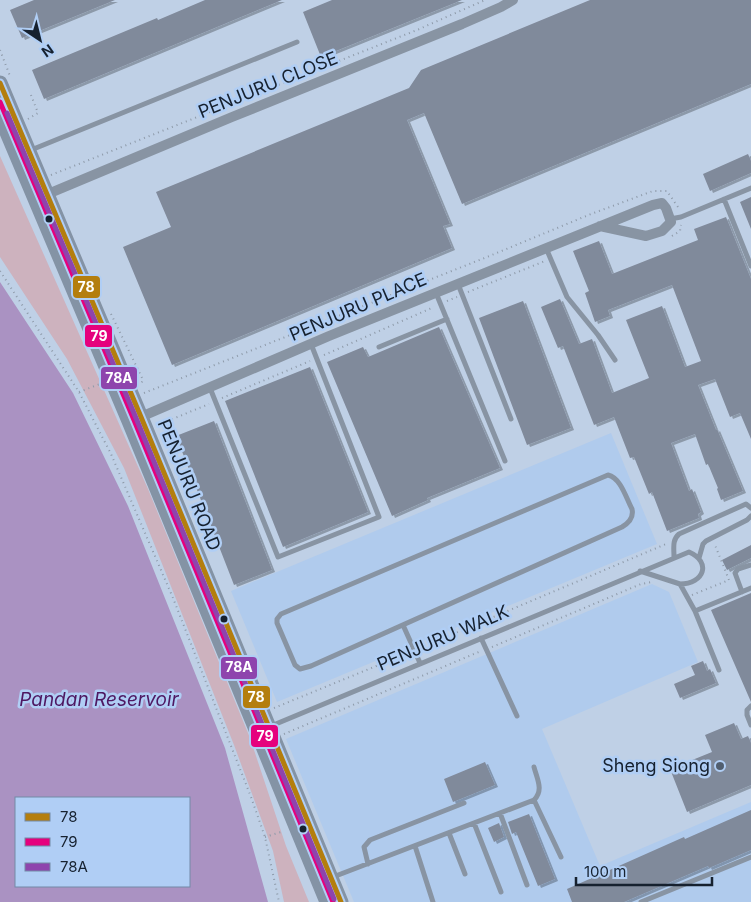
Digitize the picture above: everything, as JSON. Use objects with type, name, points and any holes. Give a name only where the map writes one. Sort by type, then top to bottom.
[{"type":"main road","name":"PENJURU ROAD","points":[[0,83],[23,153],[341,902]]},
{"type":"main road","name":"PENJURU ROAD","points":[[0,116],[23,153]]},
{"type":"main road","name":"PENJURU ROAD","points":[[42,197],[133,397],[139,423]]},
{"type":"main road","name":"PENJURU ROAD","points":[[268,731],[298,829],[327,902]]},
{"type":"street","name":"PENJURU CLOSE","points":[[42,197],[232,117],[462,24],[513,0]]},
{"type":"street","name":"PENJURU PLACE","points":[[139,423],[210,388],[311,344],[662,202],[670,219]]},
{"type":"street","points":[[600,226],[646,236],[662,231],[671,222],[670,219]]},
{"type":"lane","points":[[23,153],[297,42]]},
{"type":"lane","points":[[670,219],[682,217],[751,188]]},
{"type":"lane","points":[[724,200],[751,266]]},
{"type":"lane","points":[[546,248],[567,297],[598,335],[615,360]]},
{"type":"lane","points":[[458,284],[511,419]]},
{"type":"lane","points":[[436,292],[505,461]]},
{"type":"lane","points":[[379,347],[447,319]]},
{"type":"lane","points":[[210,388],[278,558],[379,516],[311,344]]},
{"type":"lane","points":[[608,475],[618,482],[632,509],[633,514],[629,523],[403,625],[311,666],[300,669],[295,665],[277,619],[281,614],[608,475]]},
{"type":"lane","points":[[674,557],[674,537],[746,504],[751,508]]},
{"type":"lane","points":[[640,571],[680,584],[687,584],[700,577],[703,573],[699,558],[703,544],[751,516]]},
{"type":"lane","name":"PENJURU WALK","points":[[268,731],[420,663],[674,557],[689,552],[699,558]]},
{"type":"lane","points":[[742,592],[735,573],[738,569],[751,565]]},
{"type":"lane","points":[[680,584],[695,611],[719,670]]},
{"type":"lane","points":[[695,611],[751,588]]},
{"type":"lane","points":[[403,625],[420,663]]},
{"type":"lane","points":[[481,638],[517,716]]},
{"type":"lane","points":[[751,706],[747,710],[751,725]]},
{"type":"lane","points":[[331,878],[534,800],[539,796],[540,788],[534,767]]},
{"type":"lane","points":[[534,800],[561,857]]},
{"type":"lane","points":[[368,864],[364,847],[370,840],[464,803]]},
{"type":"lane","points":[[500,813],[527,885]]},
{"type":"lane","points":[[474,824],[502,892]]},
{"type":"lane","points":[[449,833],[465,874]]},
{"type":"lane","points":[[415,846],[433,902]]},
{"type":"lane","points":[[641,902],[751,857]]},
{"type":"path","points":[[51,175],[417,30],[485,0]]},
{"type":"path","points":[[28,120],[38,113],[31,95]]},
{"type":"path","points":[[133,397],[653,191],[667,191],[674,200],[682,217],[680,231],[672,236]]},
{"type":"path","points":[[139,423],[215,401],[316,359],[462,294],[550,259]]},
{"type":"path","points":[[0,271],[79,392],[111,454],[173,598],[232,746],[265,837],[279,902]]},
{"type":"path","points":[[79,392],[92,387]]},
{"type":"path","points":[[687,597],[729,580],[712,538]]},
{"type":"path","points":[[269,710],[674,541]]},
{"type":"path","points":[[268,731],[486,649],[641,584],[652,582]]},
{"type":"path","points":[[265,837],[286,830],[298,829]]},
{"type":"shaded area","points":[[0,156],[148,489],[250,738],[286,846],[309,902],[284,902],[273,851],[234,745],[124,468],[67,359],[0,257]]},
{"type":"shaded area","points":[[611,433],[657,544],[277,702],[231,591]]},
{"type":"shaded area","points":[[652,584],[669,592],[698,662],[542,729],[600,866],[751,802],[751,902],[354,902],[286,739]]},
{"type":"water","name":"Pandan Reservoir","points":[[0,282],[73,393],[128,506],[225,748],[268,902],[0,902]]},
{"type":"building","points":[[34,0],[115,0],[22,38],[10,10]]},
{"type":"building","points":[[205,0],[282,0],[44,99],[32,70]]},
{"type":"building","points":[[332,0],[462,0],[321,57],[303,12]]},
{"type":"building","points":[[590,0],[751,0],[751,84],[462,204],[424,113],[407,120],[450,224],[443,226],[452,248],[172,365],[123,247],[171,227],[156,192],[409,88],[421,70]]},
{"type":"building","points":[[748,154],[751,161],[751,173],[710,191],[703,174]]},
{"type":"building","points":[[751,197],[751,229],[740,202]]},
{"type":"building","points":[[726,217],[751,279],[751,439],[740,413],[730,417],[715,379],[698,385],[743,491],[721,500],[718,488],[708,464],[706,465],[695,434],[671,443],[689,491],[692,489],[701,512],[698,514],[699,518],[667,531],[652,492],[649,494],[634,457],[630,458],[614,417],[594,425],[563,346],[558,348],[541,307],[560,299],[579,344],[592,339],[612,393],[649,378],[626,320],[662,306],[685,367],[701,361],[672,285],[608,310],[610,316],[595,322],[585,293],[589,291],[573,251],[599,241],[612,274],[698,240],[694,229]]},
{"type":"building","points":[[523,301],[571,428],[527,445],[479,318]]},
{"type":"building","points":[[439,327],[500,468],[427,498],[428,500],[392,516],[327,362],[363,347],[368,357]]},
{"type":"building","points":[[310,367],[368,512],[283,547],[225,401]]},
{"type":"building","points":[[214,421],[272,570],[234,585],[176,436]]},
{"type":"building","points":[[751,545],[751,558],[727,570],[722,560]]},
{"type":"building","points":[[751,593],[751,702],[711,610]]},
{"type":"building","points":[[703,661],[707,671],[710,669],[716,683],[680,698],[674,684],[695,675],[691,666]]},
{"type":"building","points":[[734,723],[741,739],[748,736],[751,743],[751,785],[687,812],[670,769],[712,752],[705,735]]},
{"type":"building","points":[[485,762],[495,785],[453,802],[444,779]]},
{"type":"building","points":[[751,810],[751,850],[624,902],[572,902],[567,889],[684,837],[685,839]]},
{"type":"building","points":[[529,814],[555,879],[538,886],[516,832],[512,834],[508,822]]},
{"type":"building","points":[[499,823],[504,837],[494,842],[488,828]]},
{"type":"transit line","name":"78","points":[[0,83],[141,417],[341,902]]},
{"type":"transit line","name":"79","points":[[0,102],[134,420],[333,902]]},
{"type":"transit line","name":"78A","points":[[7,113],[136,418],[334,899]]},
{"type":"place","name":"Sheng Siong","points":[[720,766]]}]
